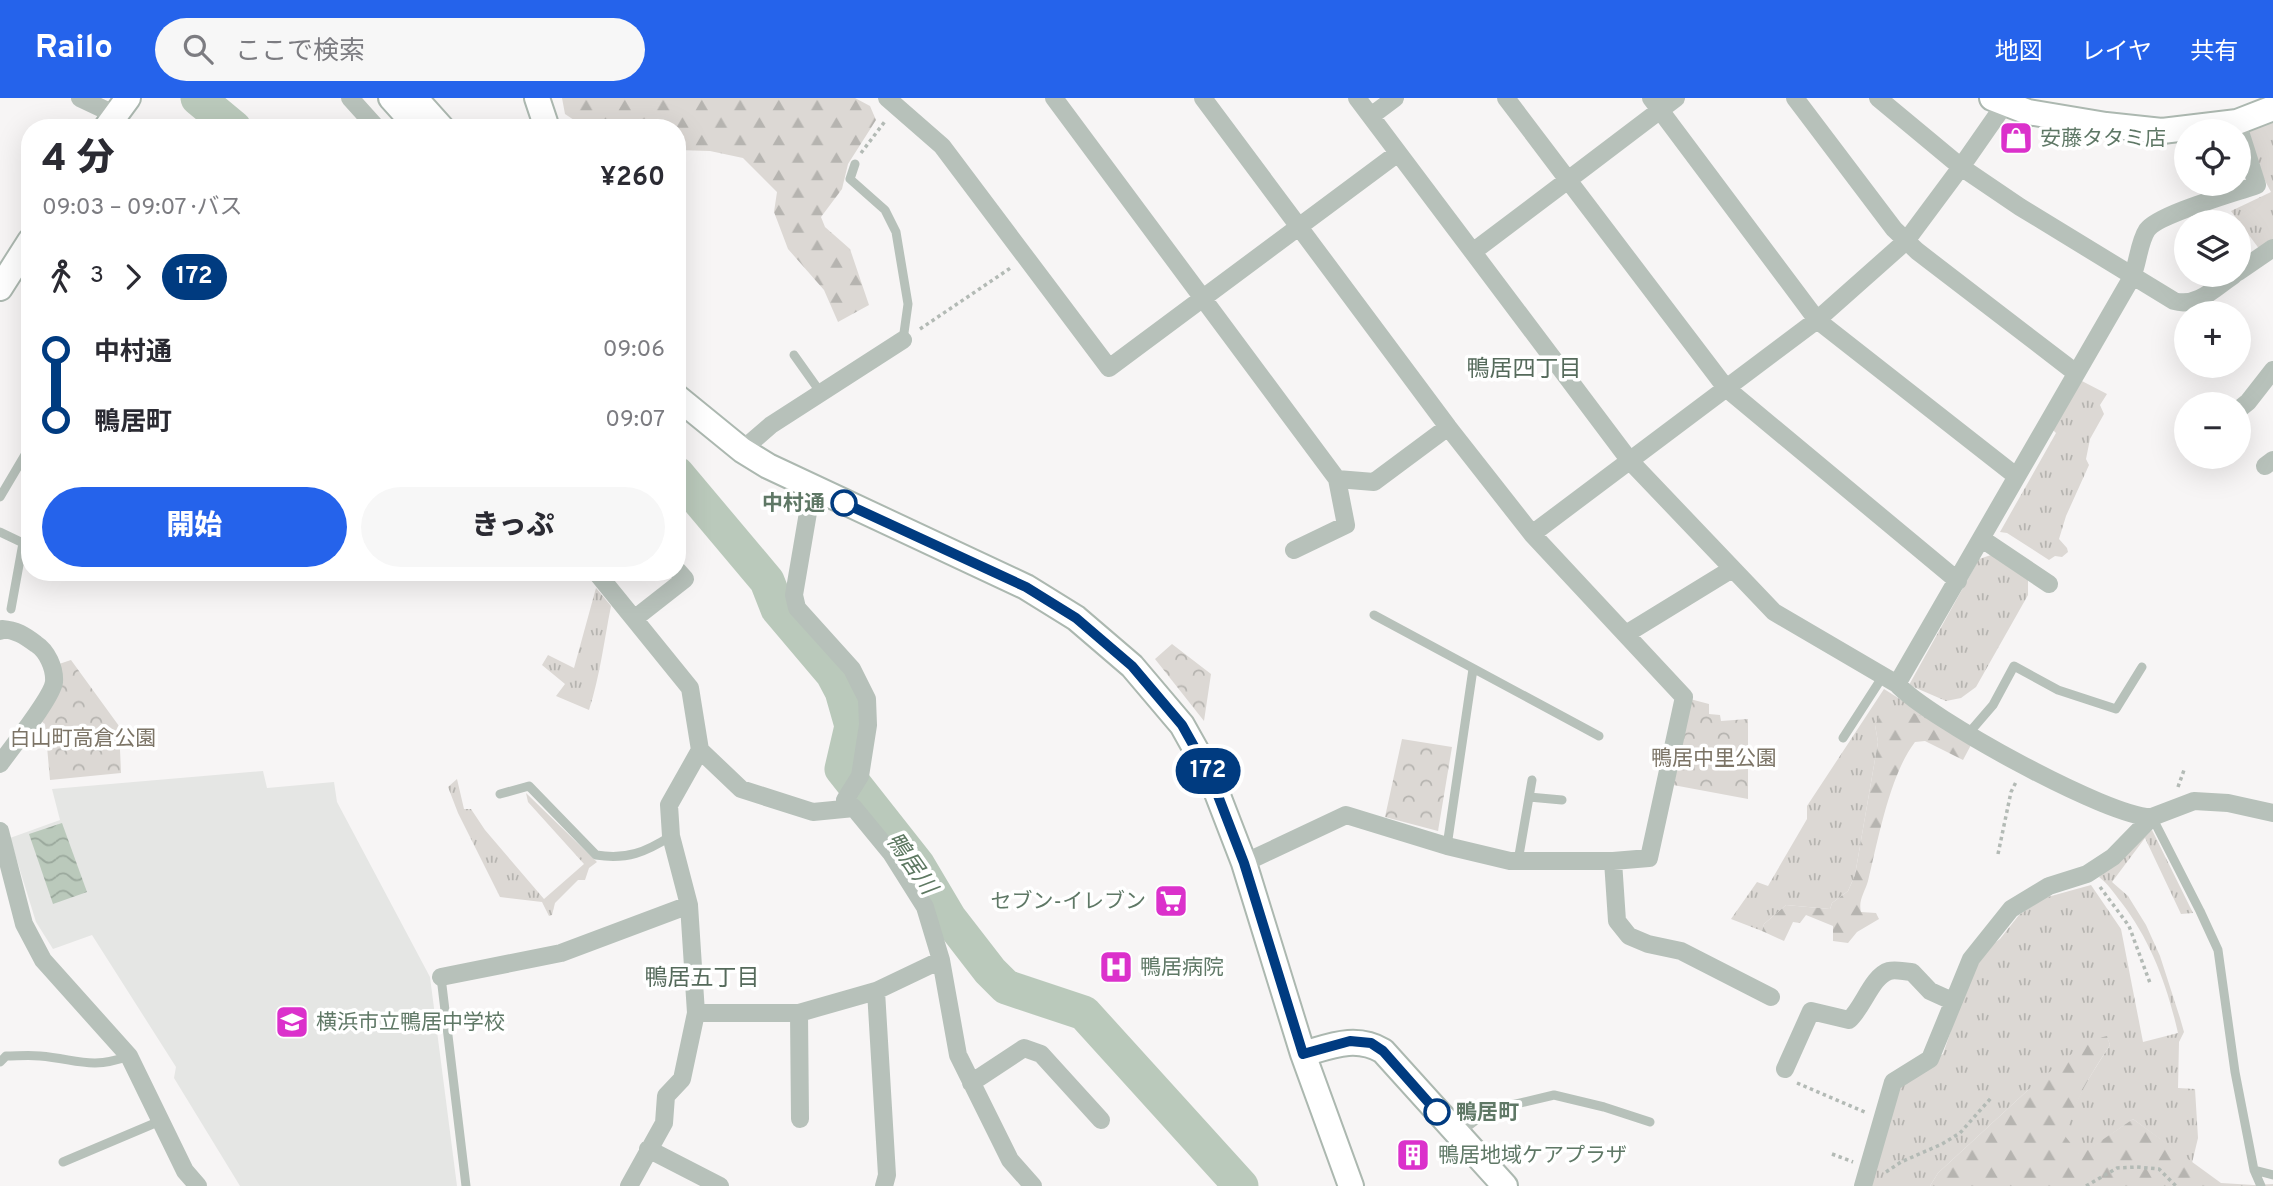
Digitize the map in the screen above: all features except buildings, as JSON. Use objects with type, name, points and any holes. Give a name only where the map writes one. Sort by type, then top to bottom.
[{"type":"main road","points":[[391,98],[410,119]]},
{"type":"main road","points":[[415,98],[434,119]]},
{"type":"main road","points":[[537,98],[544,119]]},
{"type":"main road","points":[[2002,100],[2028,112],[2162,131],[2174,130]]},
{"type":"main road","points":[[2245,119],[2273,108]]},
{"type":"main road","points":[[0,288],[21,255]]},
{"type":"main road","points":[[686,404],[743,450],[768,466],[812,489],[1026,587],[1076,618],[1123,658],[1182,725],[1210,775],[1244,863],[1303,1054],[1351,1186]]},
{"type":"main road","points":[[1303,1054],[1350,1041],[1371,1043],[1383,1051],[1505,1186]]},
{"type":"street","points":[[80,98],[116,114]]},
{"type":"street","points":[[350,98],[369,119]]},
{"type":"street","points":[[1054,98],[1337,479],[1346,525],[1294,550]]},
{"type":"street","points":[[1203,98],[1448,427],[1532,534],[1684,696],[1649,858],[1613,861],[1510,861],[1447,846],[1346,815],[1244,863]]},
{"type":"street","points":[[1357,98],[1630,461],[1774,612],[1890,680],[1906,695],[1968,734],[2107,806],[2140,818],[2152,817],[2194,801],[2228,803],[2273,813]]},
{"type":"street","points":[[1371,116],[1395,98]]},
{"type":"street","points":[[1506,98],[1726,388],[1958,581]]},
{"type":"street","points":[[1474,251],[1568,180],[1656,104],[1676,98]]},
{"type":"street","points":[[1795,98],[1894,229],[2076,373]]},
{"type":"street","points":[[1878,98],[1961,167],[2174,301],[2184,304],[2195,302],[2216,287]]},
{"type":"street","points":[[1532,534],[1817,320],[1906,240],[1961,167],[2002,100]]},
{"type":"street","points":[[892,103],[942,146],[1109,368],[1398,153]]},
{"type":"street","points":[[1656,104],[1817,320],[2017,476]]},
{"type":"street","points":[[2251,166],[2257,185],[2251,187]]},
{"type":"street","points":[[1890,680],[1958,581],[2132,277],[2143,236],[2149,227],[2168,216],[2225,196]]},
{"type":"street","points":[[2251,264],[2272,251]]},
{"type":"street","points":[[743,450],[771,425],[903,340]]},
{"type":"street","points":[[2251,398],[2273,370]]},
{"type":"street","points":[[1337,479],[1374,482],[1448,427]]},
{"type":"street","points":[[812,489],[794,595],[797,608],[852,669],[867,699],[868,725],[860,776],[852,801]]},
{"type":"street","points":[[1982,539],[2049,584]]},
{"type":"street","points":[[1626,634],[1732,569]]},
{"type":"street","points":[[603,581],[690,688],[700,750],[741,789],[813,812],[852,801]]},
{"type":"street","points":[[634,619],[682,581]]},
{"type":"street","points":[[0,631],[15,629],[40,647],[50,659],[54,682],[0,764]]},
{"type":"street","points":[[629,1186],[664,1123],[666,1096],[682,1079],[695,1013],[689,905],[671,836],[669,805],[700,750]]},
{"type":"street","points":[[852,801],[891,853],[925,906],[941,960],[958,1055],[1010,1160],[1033,1186]]},
{"type":"street","points":[[1863,1186],[1893,1082],[1930,1059],[1971,959],[2011,909],[2049,886],[2087,874],[2113,857],[2152,817]]},
{"type":"street","points":[[0,831],[24,924],[43,960],[129,1056],[186,1171],[198,1186]]},
{"type":"street","points":[[1613,861],[1618,921],[1629,936],[1648,944],[1681,951],[1771,997]]},
{"type":"street","points":[[441,977],[561,953],[689,905]]},
{"type":"street","points":[[695,1013],[799,1013],[876,991],[941,960]]},
{"type":"street","points":[[1790,1075],[1811,1011],[1849,1020],[1857,1013],[1879,976],[1891,970],[1912,972],[1930,991],[1952,1001]]},
{"type":"street","points":[[876,991],[887,1175],[884,1186]]},
{"type":"street","points":[[799,1013],[800,1119]]},
{"type":"street","points":[[971,1083],[1024,1048],[1041,1054],[1101,1120]]},
{"type":"street","points":[[648,1149],[720,1186]]},
{"type":"lane","points":[[855,164],[850,179],[885,210],[896,232],[908,304],[903,340]]},
{"type":"lane","points":[[794,355],[821,393]]},
{"type":"lane","points":[[0,497],[21,462]]},
{"type":"lane","points":[[0,532],[21,542]]},
{"type":"lane","points":[[11,609],[21,554]]},
{"type":"lane","points":[[1374,615],[1599,736]]},
{"type":"lane","points":[[1968,734],[1993,705],[2014,666],[2058,690],[2116,709],[2142,667]]},
{"type":"lane","points":[[1447,846],[1473,669]]},
{"type":"lane","points":[[1843,738],[1890,680]]},
{"type":"lane","points":[[1518,861],[1532,780]]},
{"type":"lane","points":[[500,794],[529,786],[596,855],[625,856],[648,850],[671,836]]},
{"type":"lane","points":[[1529,797],[1562,800]]},
{"type":"lane","points":[[2152,817],[2218,950],[2235,1072],[2254,1170],[2261,1186]]},
{"type":"lane","points":[[441,977],[466,1186]]},
{"type":"lane","points":[[0,1062],[6,1056],[41,1056],[90,1064],[111,1062],[129,1056]]},
{"type":"lane","points":[[1457,1134],[1490,1110],[1554,1095],[1650,1122]]},
{"type":"lane","points":[[63,1162],[160,1121]]},
{"type":"lane","points":[[2254,1170],[2273,1175]]},
{"type":"path","points":[[855,164],[892,103]]},
{"type":"path","points":[[903,340],[1025,259]]},
{"type":"path","points":[[1998,855],[2011,792],[2024,765]]},
{"type":"path","points":[[2096,881],[2129,926],[2150,983]]},
{"type":"path","points":[[1790,1075],[1874,1116]]},
{"type":"path","points":[[1884,1174],[1901,1162],[1960,1133],[1991,1098]]},
{"type":"path","points":[[2086,1186],[2117,1168],[2137,1167],[2159,1169],[2176,1186]]},
{"type":"shaded area","name":"横浜市立鴨居中学校","points":[[263,771],[267,788],[334,782],[337,802],[430,977],[457,1186],[240,1186],[174,1078],[176,1067],[92,935],[53,949],[36,922],[10,838],[60,820],[52,789]]},
{"type":"green space","points":[[562,98],[855,98],[870,106],[876,120],[848,164],[842,189],[821,217],[825,227],[850,249],[869,305],[838,322],[824,290],[788,249],[774,212],[777,192],[743,158],[710,151],[686,150],[686,119],[572,119],[565,114]]},
{"type":"green space","points":[[2273,119],[2273,240],[2260,250],[2251,238],[2251,210],[2233,210],[2271,192],[2251,150],[2251,128]]},
{"type":"green space","points":[[2080,380],[2107,394],[2100,405],[2104,414],[2090,439],[2086,459],[2089,465],[2066,516],[2059,539],[2068,552],[2062,557],[2055,556],[2049,560],[2007,533],[2000,532],[2056,433],[2052,429]]},
{"type":"green space","points":[[1991,555],[2028,580],[2028,595],[1976,687],[1961,698],[1946,701],[1909,685],[1979,559]]},
{"type":"green space","points":[[596,588],[611,606],[589,710],[556,696],[565,684],[542,665],[548,655],[574,668]]},
{"type":"green space","points":[[1172,644],[1211,674],[1204,721],[1155,659]]},
{"type":"green space","name":"白山町高倉公園","points":[[71,660],[119,726],[121,773],[50,780],[45,724],[38,719],[56,665]]},
{"type":"green space","points":[[1884,689],[1941,725],[1875,725],[1878,742],[1855,875],[1848,891],[1832,903],[1830,909],[1786,905],[1764,924],[1762,931],[1731,919],[1757,882],[1768,886],[1807,819],[1807,806]]},
{"type":"green space","name":"鴨居中里公園","points":[[1690,699],[1709,704],[1709,714],[1720,715],[1721,721],[1748,719],[1748,799],[1673,785]]},
{"type":"green space","points":[[1902,708],[1941,725],[1971,745],[1963,760],[1925,741],[1915,742],[1906,755],[1886,808],[1860,904],[1861,912],[1876,913],[1879,919],[1857,932],[1848,943],[1833,941],[1833,926],[1806,915],[1800,923],[1793,922],[1784,941],[1762,931],[1764,924],[1786,905],[1830,909],[1832,903],[1848,891],[1855,875],[1878,742],[1875,725],[1880,717]]},
{"type":"green space","points":[[1402,739],[1452,747],[1438,831],[1385,817]]},
{"type":"green space","points":[[457,779],[464,809],[471,809],[485,830],[544,899],[584,864],[528,802],[526,793],[597,862],[589,868],[585,880],[578,880],[555,903],[552,915],[549,916],[542,902],[500,897],[448,787]]},
{"type":"green space","points":[[2152,830],[2193,913],[2181,914],[2145,838],[2112,882],[2128,896],[2146,925],[2160,956],[2184,1032],[2179,1042],[2178,1088],[2195,1089],[2198,1138],[2192,1163],[2133,1119],[2080,1156],[2064,1136],[2089,1078],[2110,1045],[2107,1037],[2028,1090],[1938,1173],[1930,1186],[1871,1186],[1898,1085],[1943,1054],[1969,978],[1986,949],[2000,939],[2019,915],[2044,898],[2091,885],[2121,929],[2143,1042],[2178,1033],[2163,981],[2141,932],[2111,889],[2099,877],[2135,842]]},
{"type":"green space","points":[[2107,1036],[2110,1045],[2078,1099],[2065,1136],[2080,1155],[2133,1119],[2221,1183],[2273,1186],[1930,1186],[1938,1173],[2028,1090],[2087,1041]]},
{"type":"water","points":[[62,823],[87,892],[53,904],[29,834]]},
{"type":"waterway","name":"鴨居川","points":[[198,98],[223,119]]},
{"type":"waterway","name":"鴨居川","points":[[686,485],[767,581],[778,609],[833,674],[842,691],[852,726],[842,769],[917,864],[949,918],[990,971],[1006,987],[1084,1013],[1241,1186]]},
{"type":"bus line","name":"172","points":[[844,503],[1026,587],[1076,618],[1132,666],[1182,725],[1210,775],[1244,863],[1303,1054],[1350,1041],[1371,1043],[1383,1051],[1437,1112]]},
{"type":"place","name":"安藤タタミ店","points":[[2016,138]]},
{"type":"place","name":"中村通","points":[[844,503]]},
{"type":"place","name":"セブン-イレブン","points":[[1171,901]]},
{"type":"place","name":"鴨居病院","points":[[1116,967]]},
{"type":"place","name":"横浜市立鴨居中学校","points":[[292,1022]]},
{"type":"place","name":"鴨居町","points":[[1437,1112]]},
{"type":"place","name":"鴨居地域ケアプラザ","points":[[1413,1155]]},
{"type":"district","name":"鴨居四丁目","points":[[1524,368]]},
{"type":"district","name":"鴨居五丁目","points":[[702,977]]}]
